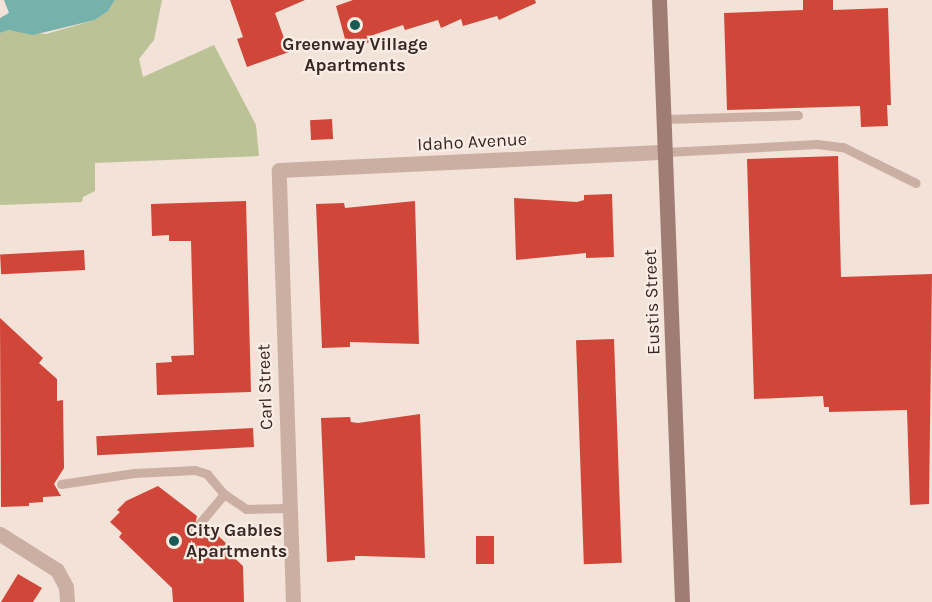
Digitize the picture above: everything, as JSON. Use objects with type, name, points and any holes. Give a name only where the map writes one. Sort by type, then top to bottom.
[{"type":"street","name":"Eustis Street","points":[[659,0],[682,602]]},
{"type":"street","name":"Idaho Avenue","points":[[279,170],[666,152]]},
{"type":"street","name":"Carl Street","points":[[279,170],[288,508],[293,602]]},
{"type":"street","points":[[0,534],[57,570],[66,586],[67,602]]},
{"type":"lane","points":[[665,119],[798,115]]},
{"type":"lane","points":[[666,152],[817,144],[843,147],[916,183]]},
{"type":"lane","points":[[61,484],[134,473],[195,470],[207,474],[224,494],[246,508],[288,508]]},
{"type":"lane","points":[[199,524],[224,494]]},
{"type":"green space","points":[[115,0],[162,0],[154,40],[139,59],[143,77],[214,45],[256,125],[259,156],[95,163],[95,191],[83,197],[82,202],[0,205],[0,33],[9,30],[46,34],[95,20],[108,11]]},
{"type":"water","points":[[4,0],[115,0],[108,11],[95,20],[33,35],[9,30],[0,33],[0,18],[9,13]]},
{"type":"building","name":"Greenway Village Apartments","points":[[230,0],[305,0],[275,13],[289,52],[247,67],[237,39],[243,37]]},
{"type":"building","name":"Greenway Village Apartments","points":[[353,0],[535,0],[536,3],[499,20],[497,16],[463,26],[461,19],[441,28],[438,20],[405,30],[403,25],[370,36],[372,41],[348,50],[336,6]]},
{"type":"building","points":[[803,0],[833,0],[833,10],[888,8],[891,105],[887,105],[888,126],[861,127],[860,106],[727,110],[724,13],[803,10]]},
{"type":"building","points":[[332,119],[333,139],[311,140],[310,120]]},
{"type":"building","points":[[838,156],[841,277],[932,274],[929,504],[910,505],[907,410],[829,412],[829,407],[824,407],[823,396],[754,399],[747,159]]},
{"type":"building","points":[[612,194],[614,257],[586,258],[586,253],[516,260],[514,198],[577,202],[584,200],[584,195]]},
{"type":"building","points":[[246,201],[251,392],[157,395],[156,363],[172,362],[171,356],[194,355],[191,241],[169,241],[169,235],[152,236],[151,204]]},
{"type":"building","points":[[415,201],[419,344],[350,342],[350,347],[322,348],[316,204],[344,203],[345,208]]},
{"type":"building","points":[[84,250],[85,270],[1,274],[0,254]]},
{"type":"building","points":[[0,318],[43,358],[39,363],[57,379],[57,401],[63,400],[64,468],[54,484],[61,496],[43,497],[43,502],[29,503],[29,506],[1,507]]},
{"type":"building","points":[[614,339],[622,563],[584,564],[576,340]]},
{"type":"building","points":[[420,414],[425,558],[355,556],[355,560],[327,562],[321,418],[350,417],[351,422],[358,423]]},
{"type":"building","points":[[253,428],[254,447],[97,455],[96,436]]},
{"type":"building","name":"City Gables Apartments","points":[[158,486],[197,516],[194,529],[201,530],[207,525],[230,547],[227,551],[243,566],[244,602],[173,602],[172,588],[119,537],[122,533],[110,522],[120,512],[117,510],[126,501]]},
{"type":"building","points":[[476,536],[494,536],[494,564],[476,564]]},
{"type":"building","points":[[18,574],[42,588],[33,602],[1,602]]},
{"type":"place","name":"Greenway Village Apartments","points":[[355,25]]},
{"type":"place","name":"City Gables Apartments","points":[[174,541]]}]
